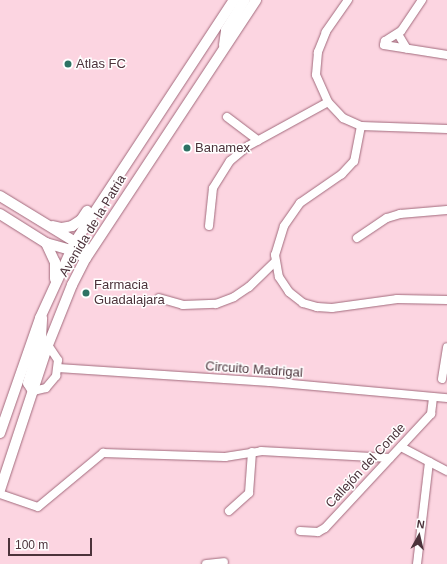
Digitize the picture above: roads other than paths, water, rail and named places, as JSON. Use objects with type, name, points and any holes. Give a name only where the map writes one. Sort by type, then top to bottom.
[{"type":"main road","name":"Avenida de la Patria","points":[[0,433],[42,314],[73,246],[234,0]]},
{"type":"main road","points":[[224,47],[226,30],[245,0]]},
{"type":"main road","name":"Avenida de la Patria","points":[[0,490],[48,345],[70,290],[88,254],[256,0]]},
{"type":"main road","points":[[45,224],[62,228],[76,224],[96,199],[110,189]]},
{"type":"main road","points":[[0,196],[45,224],[73,246],[88,254]]},
{"type":"main road","points":[[0,214],[46,243],[73,246]]},
{"type":"main road","points":[[46,243],[56,268],[51,293]]},
{"type":"main road","points":[[33,391],[28,383],[42,335],[42,314]]},
{"type":"street","points":[[348,0],[326,32],[316,60],[316,75],[328,102],[343,118],[361,126],[447,129]]},
{"type":"street","points":[[422,0],[398,34],[385,41],[384,45],[447,55]]},
{"type":"street","points":[[398,34],[407,49]]},
{"type":"street","points":[[209,226],[213,188],[219,175],[230,161],[258,140],[328,102]]},
{"type":"street","points":[[227,117],[258,140]]},
{"type":"street","points":[[159,298],[183,305],[216,304],[234,297],[249,287],[274,263],[278,242],[293,212],[306,199],[348,170],[354,161],[361,126]]},
{"type":"street","points":[[357,238],[387,218],[400,214],[447,210]]},
{"type":"street","points":[[274,263],[289,292],[303,303],[317,307],[332,308],[397,299],[447,300]]},
{"type":"street","points":[[33,391],[38,391],[52,384],[58,368],[55,354],[48,345]]},
{"type":"street","points":[[442,379],[447,347]]},
{"type":"street","name":"Circuito Madrigal","points":[[58,368],[270,382],[433,398],[447,398]]},
{"type":"street","name":"Callejón del Conde","points":[[300,531],[318,532],[324,528],[431,414],[433,398]]},
{"type":"street","points":[[401,447],[447,471]]},
{"type":"street","points":[[0,494],[38,507],[103,453],[225,457],[252,452],[390,458]]},
{"type":"street","points":[[229,511],[249,493],[252,452]]},
{"type":"street","points":[[416,564],[429,462]]},
{"type":"street","points":[[206,564],[224,562]]},
{"type":"place","name":"Atlas FC","points":[[68,64]]},
{"type":"place","name":"Banamex","points":[[187,148]]},
{"type":"place","name":"Farmacia Guadalajara","points":[[86,293]]}]
